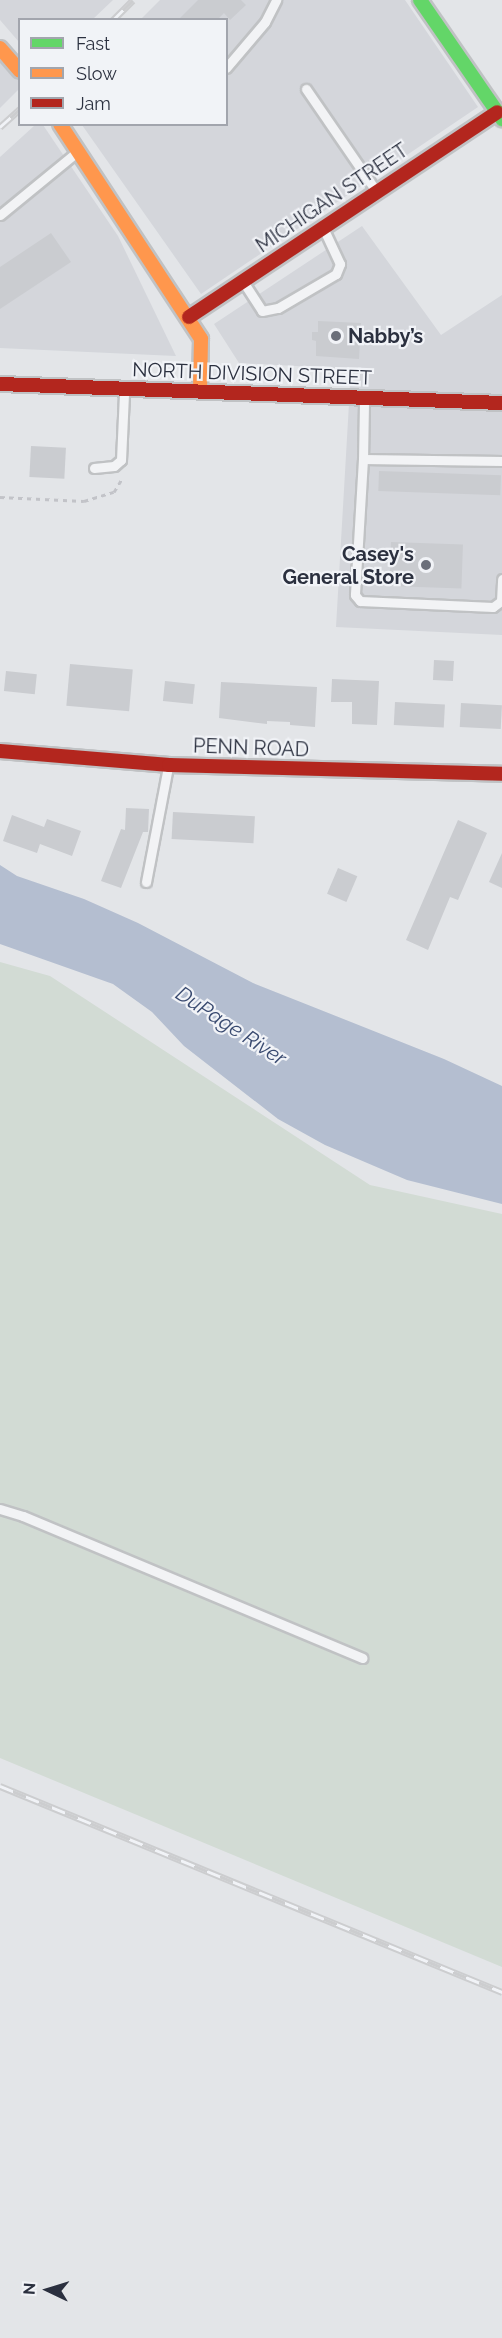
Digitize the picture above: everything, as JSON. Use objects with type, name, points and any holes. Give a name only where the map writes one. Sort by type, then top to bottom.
[{"type":"main road","points":[[420,0],[499,115]]},
{"type":"main road","points":[[0,48],[18,69]]},
{"type":"main road","name":"MICHIGAN STREET","points":[[189,317],[323,227],[499,115]]},
{"type":"main road","points":[[64,126],[189,317],[201,339],[200,390]]},
{"type":"main road","name":"NORTH DIVISION STREET","points":[[0,384],[502,403]]},
{"type":"main road","name":"PENN ROAD","points":[[0,752],[169,765],[502,774]]},
{"type":"lane","points":[[228,66],[265,22],[276,0]]},
{"type":"lane","points":[[306,89],[377,192]]},
{"type":"lane","points":[[0,215],[79,151]]},
{"type":"lane","points":[[242,281],[262,311],[278,308],[336,274],[340,264],[323,227]]},
{"type":"lane","points":[[94,468],[114,466],[121,460],[124,388]]},
{"type":"lane","points":[[364,398],[355,595],[360,601],[493,607],[501,601],[502,579]]},
{"type":"lane","points":[[363,459],[502,461]]},
{"type":"lane","points":[[146,882],[169,765]]},
{"type":"lane","points":[[0,1509],[23,1516],[363,1658]]},
{"type":"path","points":[[0,497],[84,501],[101,498],[114,492],[123,480],[121,460]]},
{"type":"shaded area","points":[[0,0],[113,0],[94,18],[18,18],[18,41],[0,20]]},
{"type":"shaded area","points":[[160,0],[405,0],[478,107],[201,294],[83,126],[228,126],[228,18],[142,18]]},
{"type":"shaded area","points":[[0,57],[18,78],[18,90],[0,108]]},
{"type":"shaded area","points":[[34,126],[44,126],[118,236],[176,356],[0,348],[0,157]]},
{"type":"shaded area","points":[[362,226],[441,335],[502,295],[502,635],[336,627],[351,369],[239,363],[214,324]]},
{"type":"shaded area","points":[[0,962],[50,976],[370,1185],[502,1214],[502,1967],[0,1758]]},
{"type":"water","name":"DuPage River","points":[[0,865],[17,876],[84,899],[138,923],[253,983],[444,1059],[502,1086],[502,1204],[407,1180],[325,1145],[278,1119],[184,1046],[152,1012],[113,984],[0,944]]},
{"type":"building","points":[[198,0],[241,0],[246,5],[230,20],[224,13],[219,18],[180,18]]},
{"type":"building","points":[[51,233],[71,262],[0,309],[0,267]]},
{"type":"building","name":"Nabby’s","points":[[318,321],[361,323],[359,359],[316,356],[316,341],[312,340],[312,332],[318,332]]},
{"type":"building","points":[[31,446],[66,448],[64,479],[29,477]]},
{"type":"building","name":"Casey's General Store","points":[[379,471],[501,475],[500,495],[378,491]]},
{"type":"building","name":"Casey's General Store","points":[[391,542],[463,545],[461,588],[389,586]]},
{"type":"building","points":[[434,660],[454,661],[453,681],[433,680]]},
{"type":"building","points":[[70,664],[133,669],[129,711],[66,706]]},
{"type":"building","points":[[6,671],[37,674],[35,694],[4,691]]},
{"type":"building","points":[[332,679],[379,681],[377,725],[352,724],[352,702],[331,702]]},
{"type":"building","points":[[165,681],[195,684],[193,704],[163,701]]},
{"type":"building","points":[[221,682],[317,687],[315,727],[290,725],[290,722],[267,721],[267,724],[219,718]]},
{"type":"building","points":[[395,702],[445,705],[444,728],[394,725]]},
{"type":"building","points":[[461,703],[502,705],[501,729],[460,727]]},
{"type":"building","points":[[126,808],[149,809],[148,832],[143,832],[121,888],[101,881],[121,829],[125,830]]},
{"type":"building","points":[[173,812],[255,816],[253,843],[172,839]]},
{"type":"building","points":[[12,815],[44,827],[47,819],[81,831],[72,856],[40,844],[37,853],[3,841]]},
{"type":"building","points":[[458,820],[487,833],[458,900],[450,897],[428,950],[406,940]]},
{"type":"building","points":[[502,853],[502,888],[489,882]]},
{"type":"building","points":[[338,868],[357,876],[346,902],[327,894]]},
{"type":"railway","points":[[115,18],[133,0]]},
{"type":"railway","points":[[0,127],[18,111]]},
{"type":"railway","points":[[0,1786],[502,1992]]},
{"type":"traffic: fast","points":[[420,0],[502,119]]},
{"type":"traffic: slow","points":[[0,48],[18,69]]},
{"type":"traffic: slow","points":[[61,126],[201,339],[200,390]]},
{"type":"traffic: jam","points":[[189,317],[497,112]]},
{"type":"traffic: jam","points":[[0,384],[502,403]]},
{"type":"traffic: jam","points":[[0,751],[169,765],[502,774]]},
{"type":"place","name":"Nabby’s","points":[[336,336]]},
{"type":"place","name":"Casey's General Store","points":[[426,565]]}]
